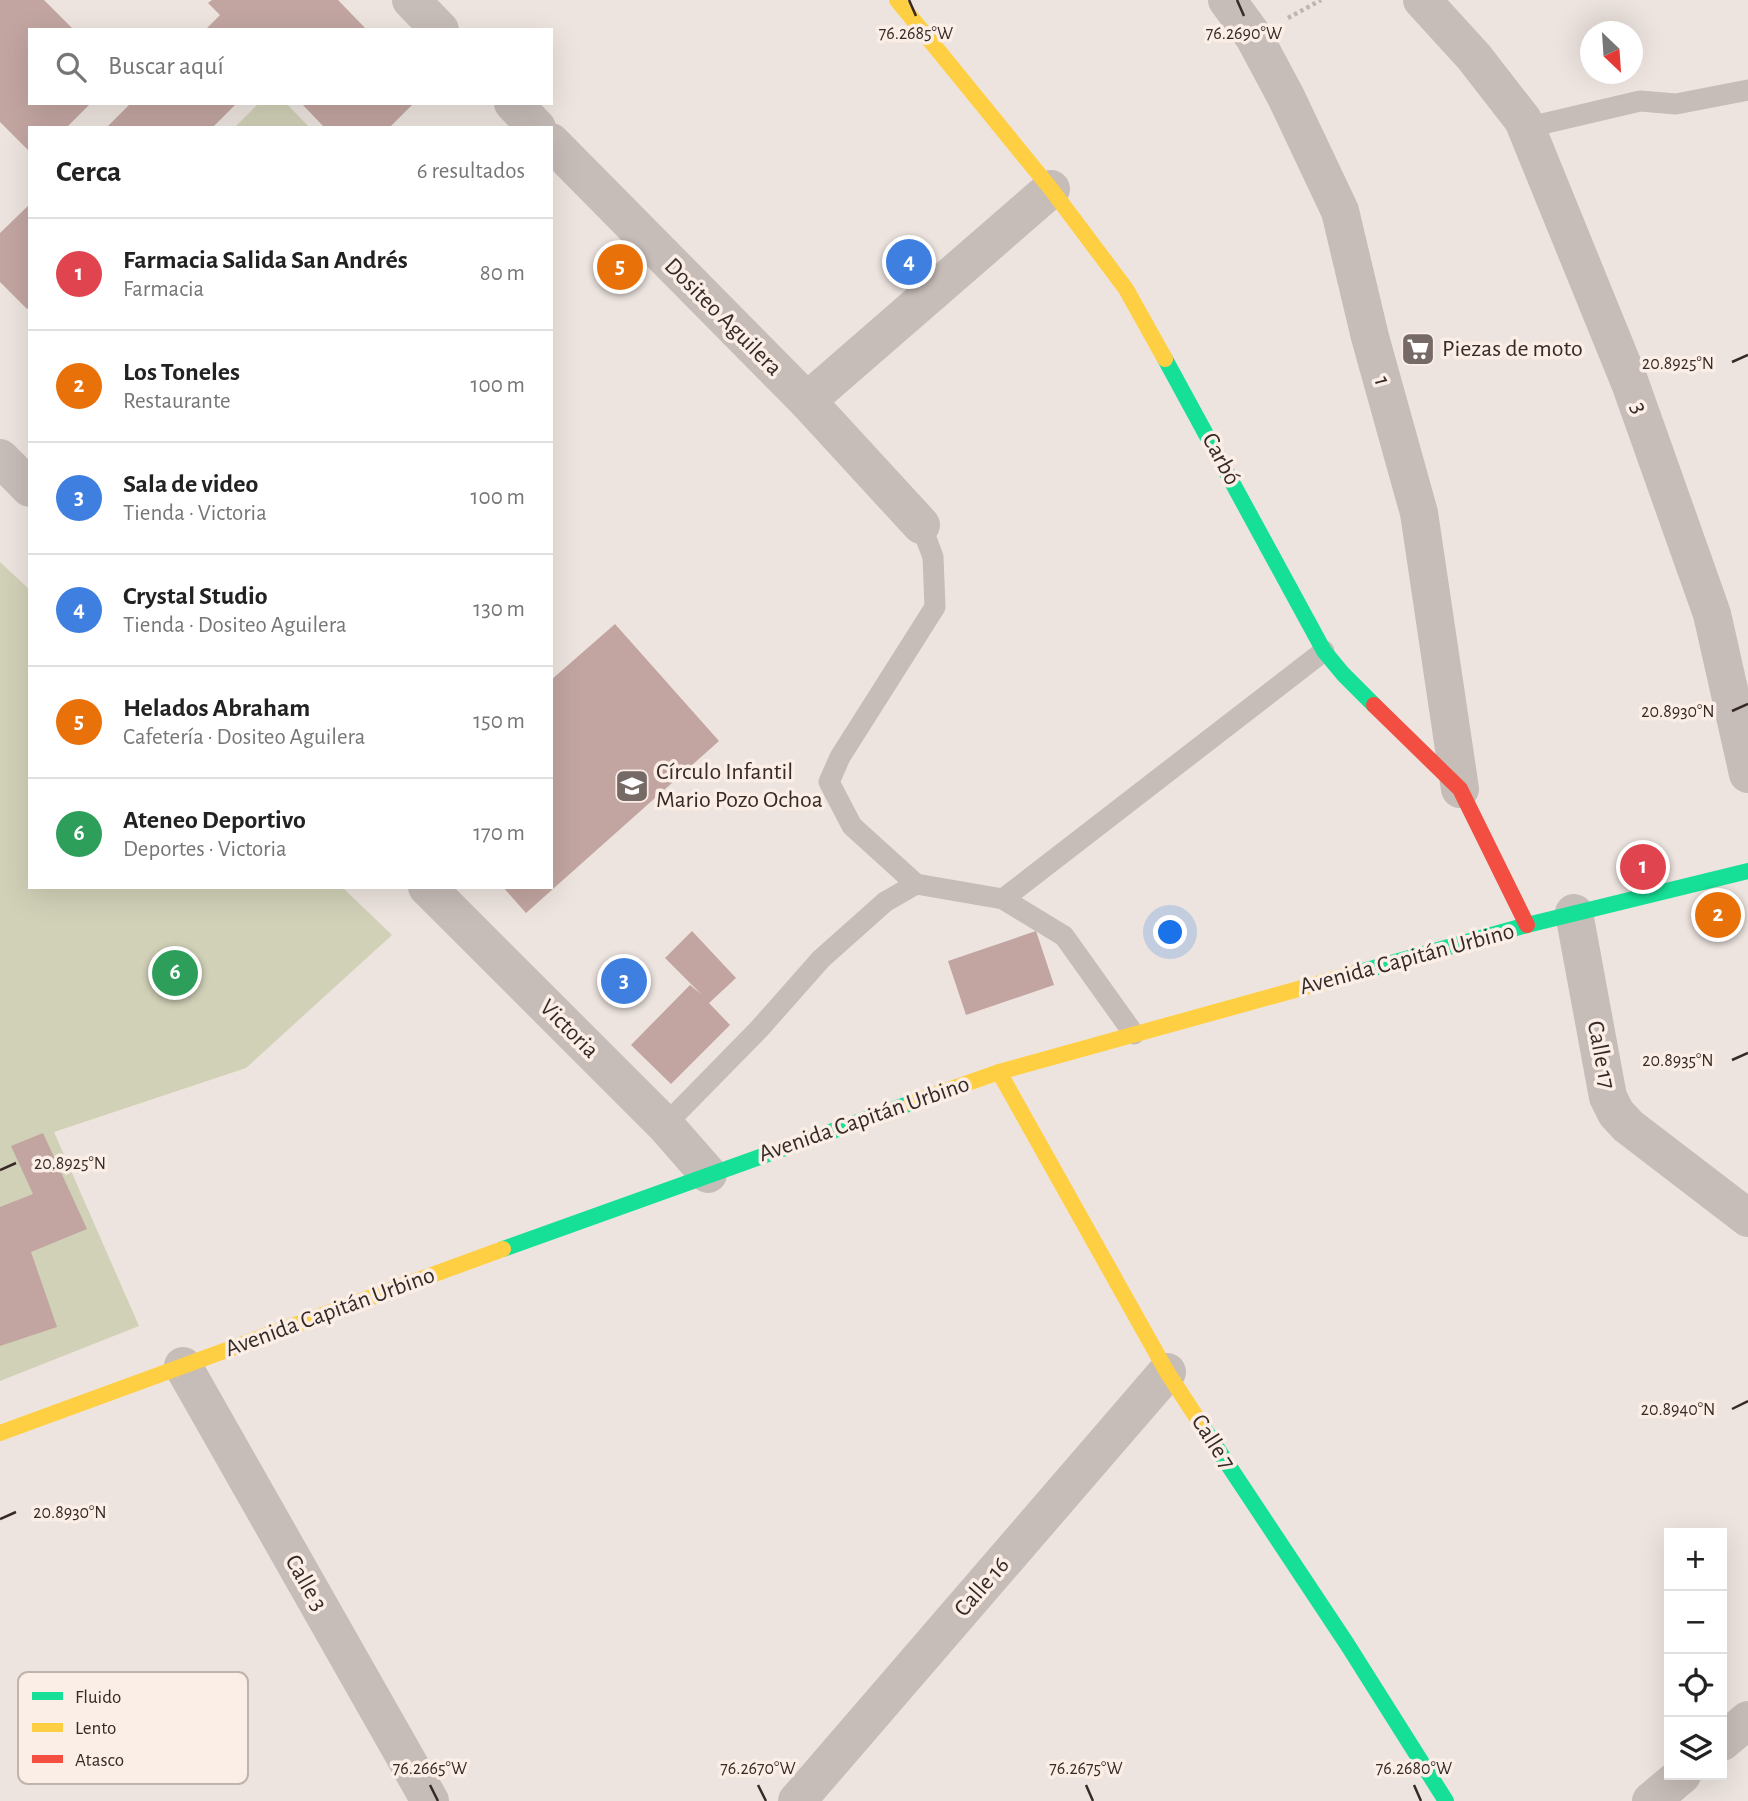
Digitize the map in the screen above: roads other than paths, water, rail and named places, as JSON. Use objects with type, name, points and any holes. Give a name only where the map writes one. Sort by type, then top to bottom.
[{"type":"street","points":[[411,0],[438,28]]},
{"type":"street","name":"Carbó","points":[[897,0],[1051,189],[1126,289],[1324,651],[1362,693],[1460,789],[1527,925]]},
{"type":"street","name":"1","points":[[1227,0],[1254,37],[1286,97],[1340,211],[1370,337],[1419,513],[1460,789]]},
{"type":"street","name":"3","points":[[1422,0],[1474,57],[1523,120],[1630,383],[1713,614],[1748,774]]},
{"type":"street","points":[[515,105],[535,126]]},
{"type":"street","name":"Dositeo Aguilera","points":[[553,144],[807,401],[920,526]]},
{"type":"street","points":[[807,401],[1051,189]]},
{"type":"street","points":[[0,458],[28,486]]},
{"type":"street","name":"Avenida Capitán Urbino","points":[[0,1433],[708,1174],[999,1072],[1527,925],[1748,871]]},
{"type":"street","name":"Victoria","points":[[430,889],[665,1125],[708,1174]]},
{"type":"street","name":"Calle 17","points":[[1574,913],[1608,1097],[1616,1113],[1628,1126],[1748,1218]]},
{"type":"street","name":"Calle 7","points":[[999,1072],[1167,1373],[1347,1644],[1446,1801]]},
{"type":"street","name":"Calle 3","points":[[183,1366],[430,1801]]},
{"type":"street","name":"Calle 16","points":[[797,1801],[1167,1373]]},
{"type":"street","points":[[1727,1738],[1748,1720]]},
{"type":"street","points":[[1651,1801],[1676,1780]]},
{"type":"lane","points":[[1525,128],[1640,102],[1676,104],[1748,89]]},
{"type":"lane","name":"Dositeo Aguilera","points":[[916,884],[852,826],[829,782],[840,757],[935,607],[933,556],[920,526]]},
{"type":"lane","points":[[1003,899],[1324,651]]},
{"type":"lane","points":[[665,1125],[760,1028],[821,959],[885,902],[916,884],[1003,899],[1064,936],[1133,1034]]},
{"type":"place","name":"Crystal Studio","points":[[909,262]]},
{"type":"place","name":"Helados Abraham","points":[[620,267]]},
{"type":"place","name":"Piezas de moto","points":[[1418,349]]},
{"type":"place","name":"Círculo Infantil Mario Pozo Ochoa","points":[[632,786]]},
{"type":"place","name":"Farmacia Salida San Andrés","points":[[1643,867]]},
{"type":"place","name":"Los Toneles","points":[[1718,915]]},
{"type":"place","name":"Ateneo Deportivo","points":[[175,973]]},
{"type":"place","name":"Sala de video","points":[[624,981]]}]
